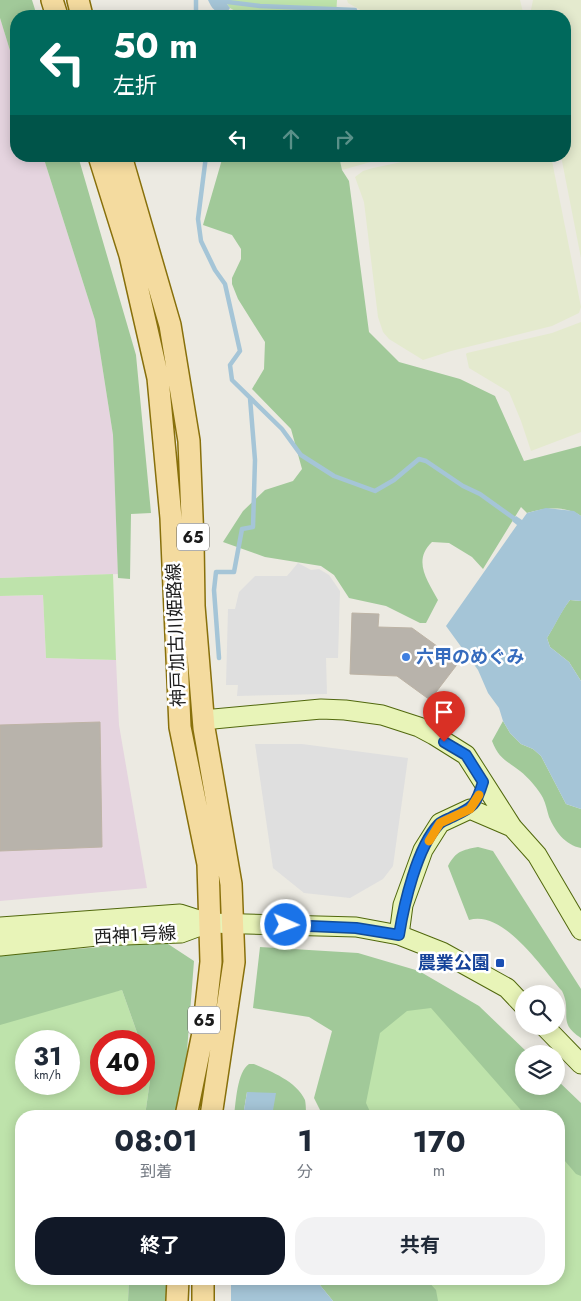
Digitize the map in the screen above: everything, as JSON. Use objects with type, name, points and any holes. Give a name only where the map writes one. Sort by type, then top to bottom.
[{"type":"main road","name":"神戸加古川姫路線","points":[[101,162],[130,255],[158,378],[171,518],[180,727],[208,864],[210,889],[208,923],[211,962],[203,1033],[187,1110]]},
{"type":"main road","name":"神戸加古川姫路線","points":[[123,162],[170,325],[188,441],[194,606],[204,720],[231,884],[234,962],[212,1110]]},
{"type":"main road","points":[[177,1301],[178,1285]]},
{"type":"main road","points":[[203,1285],[203,1301]]},
{"type":"street","points":[[204,720],[321,709],[382,715],[419,727],[466,755],[512,827],[537,855],[581,930]]},
{"type":"street","points":[[399,935],[403,905],[422,850],[440,823],[470,809],[479,794],[483,782]]},
{"type":"street","points":[[470,809],[512,827]]},
{"type":"street","name":"西神１号線","points":[[0,928],[180,914],[208,923]]},
{"type":"street","points":[[208,923],[356,928],[399,935],[450,956],[507,988],[515,996]]},
{"type":"street","name":"西神１号線","points":[[0,946],[97,936],[181,933],[208,923]]},
{"type":"street","points":[[553,1035],[581,1064]]},
{"type":"shaded area","points":[[0,18],[10,50],[10,162],[45,162],[95,320],[113,435],[118,574],[0,578]]},
{"type":"shaded area","points":[[298,563],[311,570],[319,569],[329,575],[340,591],[338,658],[326,658],[327,694],[237,696],[238,685],[226,685],[228,609],[235,609],[239,592],[255,576],[287,576]]},
{"type":"shaded area","points":[[43,595],[46,658],[116,660],[119,725],[147,888],[0,901],[0,596]]},
{"type":"shaded area","points":[[255,744],[302,744],[408,758],[393,866],[383,879],[350,898],[304,893],[273,868]]},
{"type":"green space","points":[[0,0],[32,0],[35,10],[10,10],[10,50],[0,18]]},
{"type":"green space","points":[[224,0],[337,0],[336,10],[234,10]]},
{"type":"green space","points":[[347,0],[520,0],[522,10],[360,10],[348,3]]},
{"type":"green space","points":[[533,0],[581,0],[581,258],[562,162],[571,162],[571,10],[531,10]]},
{"type":"green space","points":[[45,162],[80,162],[136,355],[151,513],[131,514],[130,579],[118,578],[113,435],[95,320]]},
{"type":"green space","points":[[221,162],[340,162],[342,170],[349,181],[369,332],[399,362],[460,379],[495,396],[524,461],[581,446],[581,516],[568,510],[554,508],[527,513],[521,507],[483,569],[472,557],[449,543],[432,542],[426,549],[422,564],[426,578],[438,600],[426,623],[420,623],[386,606],[349,598],[334,575],[321,566],[265,557],[223,542],[243,511],[265,490],[293,481],[302,469],[291,429],[252,389],[264,369],[265,342],[238,299],[232,284],[232,278],[241,259],[241,249],[232,235],[203,225]]},
{"type":"green space","points":[[340,162],[371,162],[342,170]]},
{"type":"green space","points":[[402,162],[552,162],[581,307],[579,313],[552,326],[451,351],[423,360],[389,339],[383,332],[378,317],[364,202],[355,177],[363,171]]},
{"type":"green space","points":[[581,322],[581,432],[531,451],[509,392],[469,368],[466,354],[552,333]]},
{"type":"green space","points":[[113,574],[116,660],[46,658],[43,595],[0,596],[0,578]]},
{"type":"green space","points":[[570,600],[581,601],[581,681],[569,662],[550,647],[547,638]]},
{"type":"green space","points":[[503,721],[510,733],[521,744],[533,749],[541,756],[566,804],[581,809],[581,848],[570,844],[561,837],[551,822],[544,800],[530,780],[497,752],[492,741]]},
{"type":"green space","points":[[478,847],[493,851],[581,989],[581,1038],[573,1032],[567,1022],[565,985],[557,985],[521,943],[495,923],[482,919],[469,920],[448,866],[454,857],[468,849]]},
{"type":"green space","points":[[165,942],[194,961],[182,1110],[146,1110],[148,1095],[155,1095],[155,1030],[136,1030],[122,990],[0,1025],[0,955]]},
{"type":"green space","points":[[260,947],[358,953],[419,971],[479,1006],[520,1045],[515,1045],[515,1095],[565,1095],[565,1088],[581,1103],[581,1176],[576,1174],[565,1161],[565,1110],[521,1110],[431,1008],[407,1011],[380,1033],[366,1103],[369,1110],[320,1110],[314,1098],[332,1031],[309,1017],[253,1008]]},
{"type":"green space","points":[[122,990],[136,1030],[90,1030],[90,1095],[148,1095],[146,1110],[15,1110],[15,1285],[129,1285],[128,1301],[0,1301],[0,1014]]},
{"type":"green space","points":[[429,995],[515,1085],[515,1095],[525,1095],[539,1110],[345,1110],[377,1017]]},
{"type":"green space","points":[[249,1064],[254,1064],[290,1082],[305,1100],[306,1110],[266,1110],[247,1092],[244,1110],[235,1110],[236,1096],[245,1068]]},
{"type":"green space","points":[[565,1139],[581,1156],[581,1301],[399,1301],[401,1285],[565,1285]]},
{"type":"green space","points":[[129,1285],[168,1285],[167,1301],[128,1301]]},
{"type":"green space","points":[[320,1285],[431,1285],[436,1290],[438,1301],[333,1301]]},
{"type":"water","points":[[208,0],[224,0],[230,8],[229,10],[214,10]]},
{"type":"water","points":[[546,508],[574,511],[581,516],[581,601],[570,600],[547,638],[550,647],[569,662],[581,681],[581,809],[566,804],[541,756],[533,749],[521,744],[510,733],[503,721],[499,708],[488,693],[478,670],[446,626],[517,525],[512,521],[516,516],[522,520],[527,513]]},
{"type":"water","points":[[247,1092],[276,1093],[273,1110],[244,1110]]},
{"type":"water","points":[[231,1285],[320,1285],[333,1301],[231,1301]]},
{"type":"building","points":[[352,613],[379,614],[378,627],[412,628],[459,662],[430,700],[397,676],[350,674]]},
{"type":"building","points":[[100,722],[102,847],[0,851],[0,725]]},
{"type":"waterway","points":[[196,0],[196,10]]},
{"type":"waterway","points":[[220,1],[260,6],[355,10]]},
{"type":"waterway","points":[[205,162],[198,219],[201,241],[215,270],[225,284],[240,351],[230,365],[232,380],[282,429],[301,455],[334,476],[375,491],[394,480],[419,459],[426,461],[463,486],[480,494],[519,522]]},
{"type":"waterway","points":[[219,658],[214,590],[216,572],[234,572],[242,529],[253,527],[255,460],[250,398]]},
{"type":"slow traffic","points":[[429,841],[440,823],[470,809],[479,795]]},
{"type":"place","name":"六甲のめぐみ","points":[[406,657]]},
{"type":"place","name":"農業公園","points":[[500,963]]},
{"type":"route","points":[[286,925],[356,928],[399,935],[403,905],[422,850],[440,823],[470,809],[479,794],[483,782],[466,755],[444,742]]}]
